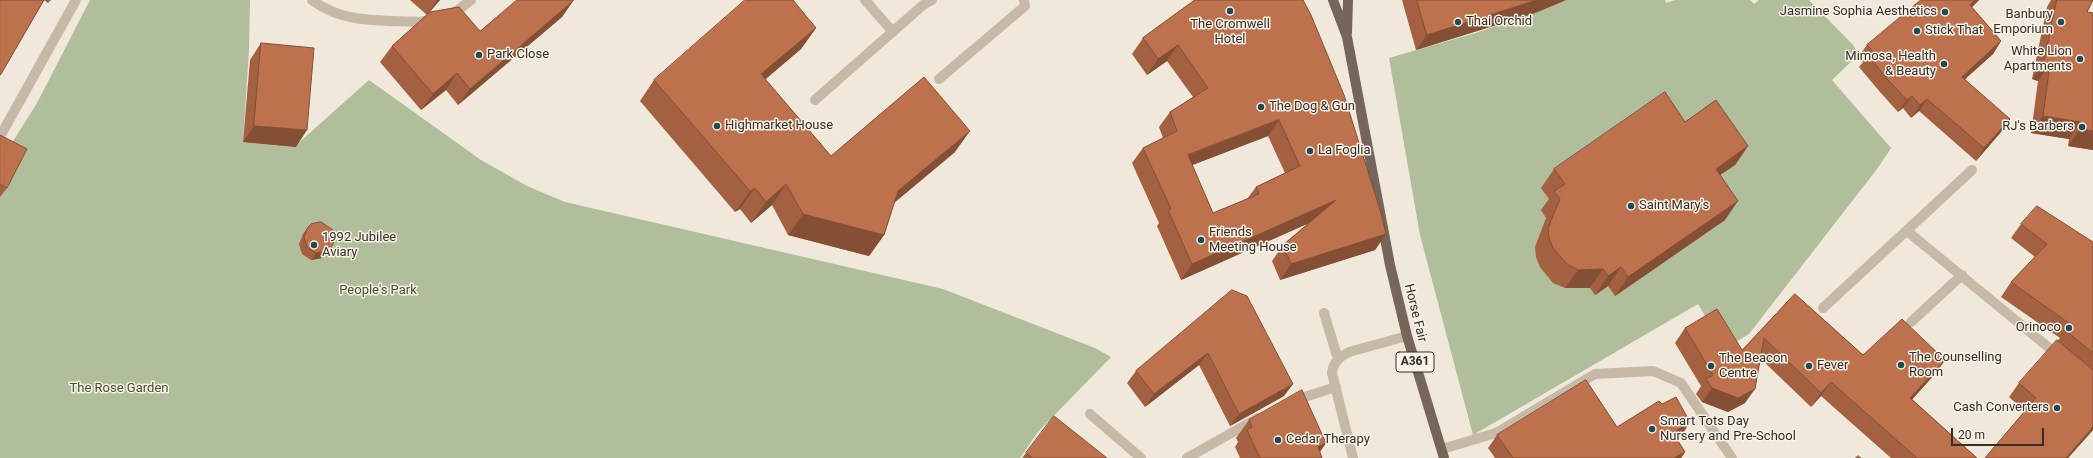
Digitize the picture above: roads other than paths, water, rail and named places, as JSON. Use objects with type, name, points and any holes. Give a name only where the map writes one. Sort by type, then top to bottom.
[{"type":"main road","name":"A361","points":[[1333,0],[1347,37]]},
{"type":"main road","name":"A361","points":[[1347,37],[1348,0]]},
{"type":"main road","name":"Horse Fair","points":[[1347,37],[1390,265],[1407,336],[1443,454]]},
{"type":"street","points":[[0,132],[2,133],[76,0]]},
{"type":"street","points":[[312,0],[334,14],[350,18],[420,22],[440,19],[458,10],[471,0]]},
{"type":"street","points":[[865,0],[893,32]]},
{"type":"street","points":[[814,100],[923,5],[932,0]]},
{"type":"street","points":[[939,79],[1024,6],[1024,0]]},
{"type":"street","points":[[1823,308],[1972,170]]},
{"type":"street","points":[[1907,231],[2069,364]]},
{"type":"street","points":[[1911,322],[1962,275]]},
{"type":"street","points":[[1324,313],[1338,359]]},
{"type":"street","points":[[1353,458],[1332,373],[1333,366],[1338,359],[1349,352],[1407,336]]},
{"type":"street","points":[[1443,454],[1496,433],[1595,374],[1653,371],[1681,383],[1732,458]]},
{"type":"street","points":[[1281,406],[1301,397],[1336,387]]},
{"type":"street","points":[[1187,458],[1269,412]]},
{"type":"street","points":[[1090,414],[1140,458]]},
{"type":"place","name":"The Cromwell Hotel","points":[[1230,11]]},
{"type":"place","name":"Jasmine Sophia Aesthetics","points":[[1945,12]]},
{"type":"place","name":"Thai Orchid","points":[[1458,22]]},
{"type":"place","name":"Banbury Emporium","points":[[2061,22]]},
{"type":"place","name":"Stick That","points":[[1917,31]]},
{"type":"place","name":"Park Close","points":[[479,55]]},
{"type":"place","name":"White Lion Apartments","points":[[2080,59]]},
{"type":"place","name":"Mimosa, Health & Beauty","points":[[1944,64]]},
{"type":"place","name":"The Dog & Gun","points":[[1261,107]]},
{"type":"place","name":"Highmarket House","points":[[717,126]]},
{"type":"place","name":"RJ's Barbers","points":[[2082,127]]},
{"type":"place","name":"La Foglia","points":[[1310,151]]},
{"type":"place","name":"Saint Mary's","points":[[1631,206]]},
{"type":"place","name":"Friends Meeting House","points":[[1201,240]]},
{"type":"place","name":"1992 Jubilee Aviary","points":[[314,245]]},
{"type":"place","name":"Orinoco","points":[[2069,328]]},
{"type":"place","name":"The Counselling Room","points":[[1901,365]]},
{"type":"place","name":"The Beacon Centre","points":[[1711,366]]},
{"type":"place","name":"Fever","points":[[1809,366]]},
{"type":"place","name":"Cash Converters","points":[[2057,408]]},
{"type":"place","name":"Smart Tots Day Nursery and Pre-School","points":[[1652,429]]},
{"type":"place","name":"Cedar Therapy","points":[[1278,440]]},
{"type":"park label","name":"People's Park","points":[[378,291]]},
{"type":"park label","name":"The Rose Garden","points":[[119,389]]}]
